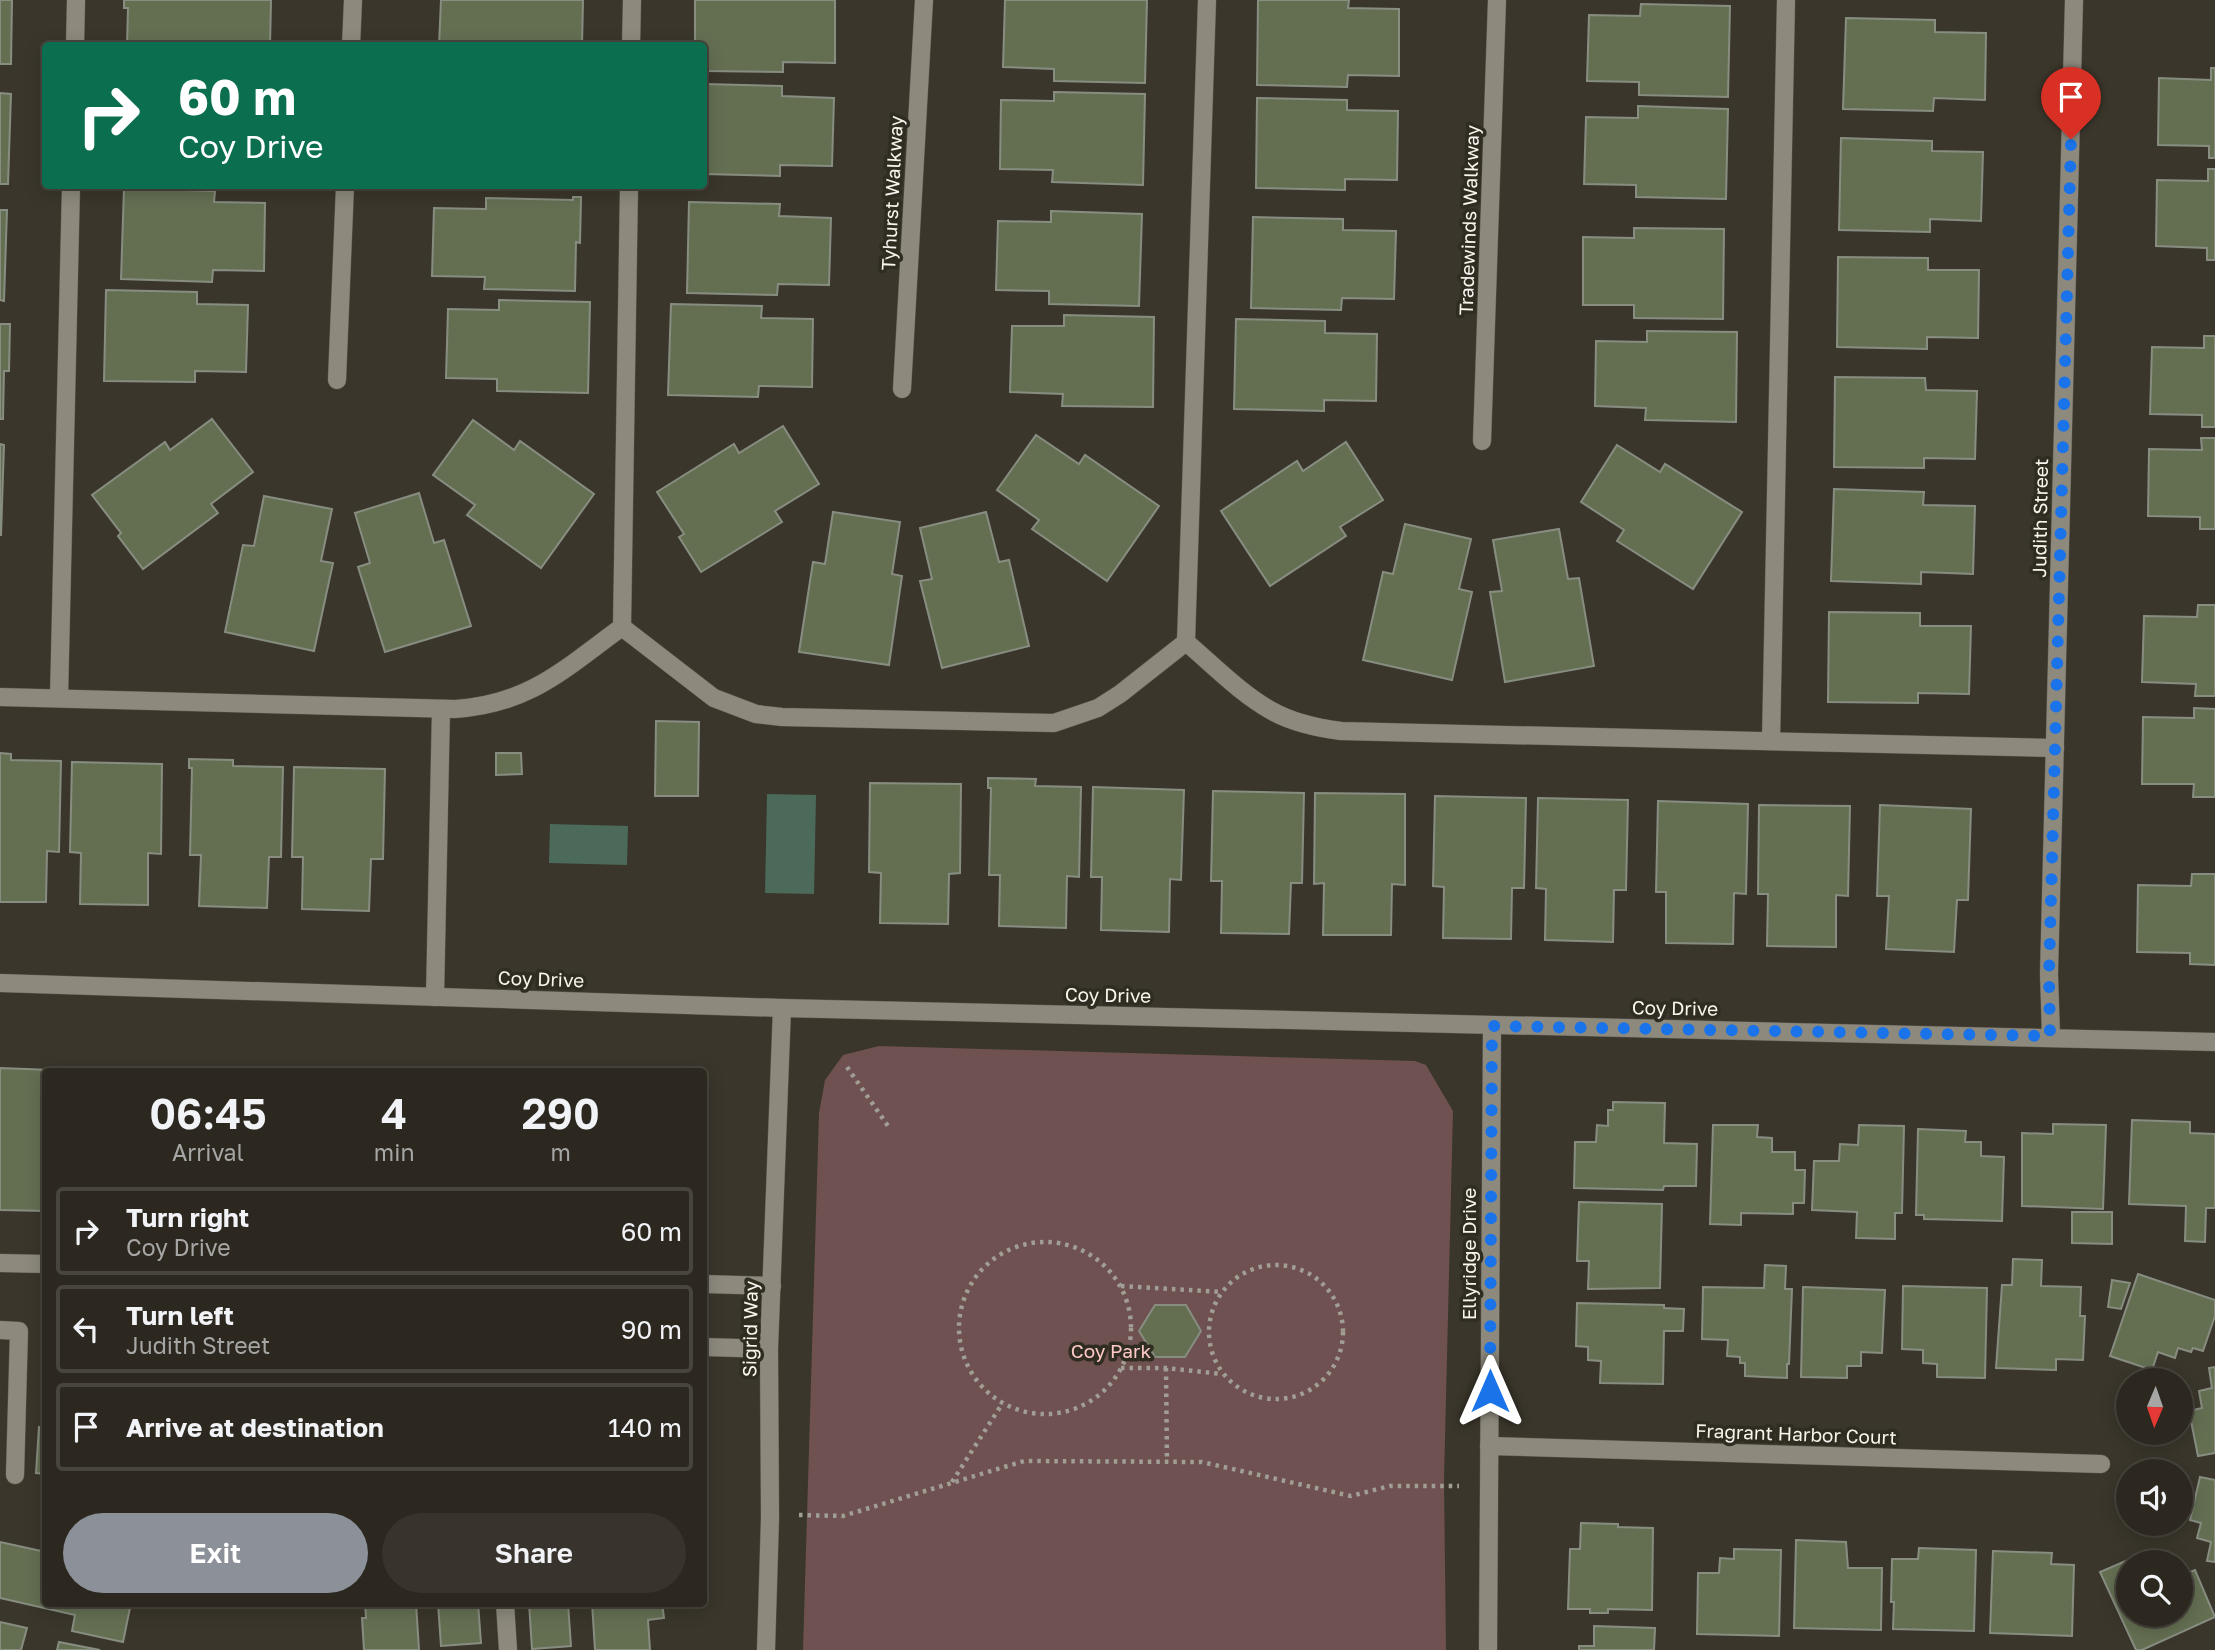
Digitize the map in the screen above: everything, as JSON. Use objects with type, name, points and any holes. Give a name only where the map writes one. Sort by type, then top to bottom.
[{"type":"street","points":[[75,42],[76,0]]},
{"type":"street","points":[[351,42],[353,0]]},
{"type":"street","points":[[631,42],[632,0]]},
{"type":"street","name":"Tyhurst Walkway","points":[[902,389],[924,0]]},
{"type":"street","points":[[622,626],[714,698],[756,714],[782,717],[1054,723],[1098,708],[1186,642],[1207,0]]},
{"type":"street","name":"Tradewinds Walkway","points":[[1482,441],[1497,0]]},
{"type":"street","points":[[1771,740],[1786,0]]},
{"type":"street","name":"Judith Street","points":[[2050,1036],[2049,974],[2074,0]]},
{"type":"street","points":[[59,698],[71,189]]},
{"type":"street","points":[[337,380],[345,189]]},
{"type":"street","points":[[622,626],[629,189]]},
{"type":"street","points":[[0,697],[481,708],[524,694],[547,681],[622,626]]},
{"type":"street","points":[[1186,642],[1252,698],[1273,712],[1315,727],[1341,731],[2055,748]]},
{"type":"street","points":[[435,997],[441,709]]},
{"type":"street","name":"Coy Drive","points":[[0,983],[782,1008],[2215,1042]]},
{"type":"street","name":"Sigrid Way","points":[[766,1650],[770,1518],[769,1349],[782,1008]]},
{"type":"street","name":"Ellyridge Drive","points":[[1488,1650],[1492,1026]]},
{"type":"street","points":[[0,1263],[42,1264]]},
{"type":"street","points":[[707,1284],[772,1286]]},
{"type":"street","points":[[0,1330],[19,1331],[15,1475]]},
{"type":"street","points":[[707,1347],[769,1349]]},
{"type":"street","name":"Fragrant Harbor Court","points":[[1489,1446],[2101,1464]]},
{"type":"street","points":[[505,1607],[508,1650]]},
{"type":"path","points":[[847,1067],[888,1126]]},
{"type":"path","points":[[1043,1241],[1071,1245],[1097,1258],[1121,1286],[1128,1305],[1131,1334],[1121,1368],[1109,1386],[1086,1404],[1059,1413],[1030,1414],[1002,1404],[980,1386],[965,1362],[958,1335],[960,1307],[971,1281],[990,1260],[1015,1246],[1043,1241]]},
{"type":"path","points":[[1279,1265],[1300,1270],[1319,1281],[1334,1297],[1342,1318],[1343,1341],[1336,1362],[1323,1380],[1304,1393],[1283,1398],[1260,1397],[1240,1388],[1223,1374],[1212,1355],[1209,1333],[1212,1311],[1222,1292],[1238,1277],[1257,1268],[1279,1265]]},
{"type":"path","points":[[1121,1286],[1222,1292]]},
{"type":"path","points":[[1121,1368],[1166,1368],[1223,1374]]},
{"type":"path","points":[[1166,1368],[1167,1462]]},
{"type":"path","points":[[952,1483],[1002,1404]]},
{"type":"path","points":[[770,1518],[804,1514],[843,1516],[1024,1461],[1202,1462],[1351,1496],[1390,1486],[1489,1486]]},
{"type":"green space","name":"Coy Park","points":[[879,1046],[1415,1061],[1426,1065],[1453,1111],[1444,1480],[1446,1650],[803,1650],[819,1113],[825,1080],[843,1055]]},
{"type":"shaded area","points":[[767,794],[816,795],[814,894],[765,893]]},
{"type":"shaded area","points":[[550,824],[628,826],[627,865],[549,863]]},
{"type":"building","points":[[0,0],[12,0],[11,64],[0,64]]},
{"type":"building","points":[[124,0],[271,0],[270,42],[127,42],[128,8],[124,8]]},
{"type":"building","points":[[441,0],[583,0],[582,42],[439,42]]},
{"type":"building","points":[[695,0],[835,0],[835,63],[783,62],[783,72],[707,71],[707,42],[695,42]]},
{"type":"building","points":[[1005,0],[1147,0],[1145,83],[1054,81],[1054,69],[1003,67]]},
{"type":"building","points":[[1258,0],[1349,0],[1348,8],[1399,9],[1399,76],[1348,75],[1347,87],[1257,85]]},
{"type":"building","points":[[1641,4],[1730,6],[1728,97],[1639,95],[1639,82],[1587,81],[1589,15],[1640,16]]},
{"type":"building","points":[[1846,18],[1935,20],[1935,32],[1986,33],[1985,100],[1934,98],[1933,111],[1843,109]]},
{"type":"building","points":[[2211,68],[2215,68],[2215,158],[2209,158],[2209,146],[2158,145],[2159,78],[2211,80]]},
{"type":"building","points":[[707,84],[782,86],[782,96],[834,98],[832,166],[780,165],[780,176],[707,174]]},
{"type":"building","points":[[1054,92],[1145,94],[1143,185],[1052,182],[1053,170],[1000,169],[1001,100],[1054,101]]},
{"type":"building","points":[[0,93],[11,94],[8,184],[0,184]]},
{"type":"building","points":[[1257,98],[1347,100],[1347,110],[1398,111],[1397,180],[1345,179],[1345,190],[1256,188]]},
{"type":"building","points":[[1638,106],[1728,109],[1726,199],[1636,197],[1636,185],[1584,184],[1586,117],[1638,118]]},
{"type":"building","points":[[1841,138],[1932,141],[1932,151],[1983,152],[1981,221],[1930,219],[1930,232],[1839,230]]},
{"type":"building","points":[[2208,169],[2215,169],[2215,260],[2207,260],[2207,248],[2156,246],[2157,180],[2208,181]]},
{"type":"building","points":[[124,189],[215,191],[214,202],[265,203],[264,271],[213,270],[212,282],[121,279]]},
{"type":"building","points":[[573,197],[581,197],[580,243],[576,242],[575,291],[484,289],[485,277],[432,276],[434,208],[486,209],[486,198],[573,200]]},
{"type":"building","points":[[689,202],[780,204],[779,216],[831,218],[829,285],[778,284],[777,295],[687,293]]},
{"type":"building","points":[[0,210],[7,210],[4,301],[0,300]]},
{"type":"building","points":[[1051,211],[1142,214],[1139,306],[1049,304],[1049,291],[996,290],[998,221],[1051,222]]},
{"type":"building","points":[[1253,217],[1343,219],[1343,230],[1396,231],[1394,299],[1342,298],[1341,310],[1251,308]]},
{"type":"building","points":[[1634,228],[1724,229],[1723,319],[1634,318],[1634,305],[1583,305],[1583,237],[1634,238]]},
{"type":"building","points":[[1838,257],[1928,258],[1928,270],[1979,270],[1978,338],[1927,337],[1927,349],[1837,347]]},
{"type":"building","points":[[106,290],[197,292],[197,304],[248,305],[246,372],[195,371],[195,382],[104,381]]},
{"type":"building","points":[[499,300],[590,302],[588,393],[497,391],[497,379],[446,378],[448,309],[499,310]]},
{"type":"building","points":[[671,304],[762,306],[761,318],[813,319],[812,387],[759,386],[758,397],[668,395]]},
{"type":"building","points":[[1064,315],[1154,317],[1153,407],[1062,406],[1063,394],[1010,392],[1012,326],[1064,326]]},
{"type":"building","points":[[1236,319],[1325,321],[1325,333],[1377,334],[1376,401],[1324,400],[1324,411],[1234,409]]},
{"type":"building","points":[[0,324],[10,324],[9,371],[4,371],[3,419],[0,419]]},
{"type":"building","points":[[1647,331],[1737,332],[1736,422],[1645,420],[1646,408],[1595,406],[1596,341],[1647,342]]},
{"type":"building","points":[[2204,336],[2215,336],[2215,427],[2202,427],[2202,415],[2150,414],[2152,347],[2204,348]]},
{"type":"building","points":[[1835,377],[1925,378],[1926,390],[1977,391],[1975,459],[1924,458],[1924,468],[1834,467]]},
{"type":"building","points":[[212,419],[253,472],[211,504],[218,513],[143,569],[118,536],[121,533],[92,495],[165,442],[170,450]]},
{"type":"building","points":[[473,420],[514,450],[520,441],[594,494],[541,568],[467,515],[475,505],[433,475]]},
{"type":"building","points":[[783,426],[819,484],[775,511],[782,522],[701,572],[679,537],[684,534],[657,492],[734,444],[739,453]]},
{"type":"building","points":[[1036,435],[1079,464],[1085,455],[1159,506],[1107,581],[1032,529],[1039,520],[997,490]]},
{"type":"building","points":[[2201,438],[2215,438],[2215,529],[2200,529],[2200,517],[2148,516],[2149,449],[2202,450]]},
{"type":"building","points":[[1346,442],[1383,500],[1340,527],[1346,536],[1270,586],[1221,511],[1297,461],[1303,471]]},
{"type":"building","points":[[0,444],[4,445],[1,535],[0,535]]},
{"type":"building","points":[[1617,445],[1660,472],[1665,464],[1742,512],[1693,589],[1617,541],[1624,530],[1581,502]]},
{"type":"building","points":[[1834,489],[1924,492],[1923,505],[1975,506],[1973,574],[1921,572],[1921,584],[1831,581]]},
{"type":"building","points":[[419,493],[434,543],[444,540],[471,626],[385,652],[358,567],[370,563],[355,513]]},
{"type":"building","points":[[264,496],[332,509],[321,561],[333,563],[314,651],[225,632],[243,545],[254,546]]},
{"type":"building","points":[[833,512],[900,522],[892,574],[902,576],[889,665],[799,652],[813,562],[825,564]]},
{"type":"building","points":[[986,512],[999,562],[1009,560],[1029,646],[942,668],[920,581],[932,579],[920,528]]},
{"type":"building","points":[[1405,524],[1471,539],[1459,589],[1472,592],[1452,680],[1363,660],[1383,572],[1393,574]]},
{"type":"building","points":[[1559,529],[1568,579],[1579,578],[1594,666],[1505,682],[1490,592],[1502,591],[1493,540]]},
{"type":"building","points":[[2198,605],[2215,605],[2215,696],[2195,696],[2196,684],[2142,682],[2144,616],[2197,617]]},
{"type":"building","points":[[1829,612],[1920,613],[1920,626],[1971,626],[1969,694],[1918,693],[1918,703],[1828,702]]},
{"type":"building","points":[[2194,708],[2215,709],[2215,797],[2193,797],[2194,784],[2142,784],[2143,717],[2194,718]]},
{"type":"building","points":[[656,721],[699,722],[698,796],[655,796]]},
{"type":"building","points":[[0,753],[11,754],[11,760],[61,761],[59,852],[47,851],[46,902],[0,902]]},
{"type":"building","points":[[496,753],[521,753],[522,774],[496,775]]},
{"type":"building","points":[[189,759],[233,760],[233,766],[283,767],[281,857],[269,857],[267,908],[199,906],[201,855],[190,855],[192,768],[189,768]]},
{"type":"building","points":[[72,762],[162,764],[161,854],[148,853],[148,905],[80,904],[81,853],[70,852]]},
{"type":"building","points":[[294,767],[385,769],[383,859],[371,859],[369,911],[302,909],[303,857],[292,857]]},
{"type":"building","points":[[988,778],[1036,779],[1035,786],[1081,787],[1079,877],[1067,876],[1066,928],[999,926],[1000,875],[989,875],[991,788],[988,788]]},
{"type":"building","points":[[870,783],[961,784],[960,873],[949,874],[948,924],[880,923],[881,873],[869,872]]},
{"type":"building","points":[[1093,787],[1184,790],[1181,880],[1170,879],[1169,932],[1101,930],[1102,877],[1091,877]]},
{"type":"building","points":[[1213,791],[1304,793],[1302,883],[1291,883],[1289,934],[1221,933],[1222,881],[1211,881]]},
{"type":"building","points":[[1315,793],[1405,794],[1405,885],[1392,884],[1391,935],[1323,935],[1324,883],[1314,884]]},
{"type":"building","points":[[1435,796],[1526,798],[1524,888],[1512,888],[1511,939],[1443,938],[1444,887],[1433,886]]},
{"type":"building","points":[[1538,798],[1628,800],[1626,890],[1614,890],[1613,942],[1545,940],[1546,889],[1536,888]]},
{"type":"building","points":[[1658,801],[1748,804],[1746,894],[1734,893],[1733,944],[1666,943],[1666,892],[1656,892]]},
{"type":"building","points":[[1759,805],[1850,806],[1848,896],[1836,895],[1836,947],[1767,946],[1768,894],[1758,894]]},
{"type":"building","points":[[1880,805],[1971,809],[1968,900],[1957,900],[1954,952],[1886,949],[1889,896],[1877,896]]},
{"type":"building","points":[[2192,874],[2215,874],[2215,965],[2190,964],[2190,953],[2137,952],[2138,885],[2191,886]]},
{"type":"building","points":[[0,1068],[42,1070],[42,1211],[0,1210]]},
{"type":"building","points":[[1613,1102],[1665,1103],[1664,1143],[1697,1144],[1696,1186],[1664,1186],[1663,1190],[1574,1188],[1575,1142],[1596,1142],[1597,1125],[1608,1126],[1608,1110],[1613,1110]]},
{"type":"building","points":[[2132,1120],[2190,1122],[2190,1133],[2215,1134],[2215,1208],[2206,1208],[2205,1242],[2185,1241],[2186,1206],[2129,1204]]},
{"type":"building","points":[[2053,1124],[2106,1125],[2103,1209],[2022,1206],[2022,1133],[2053,1134]]},
{"type":"building","points":[[1713,1125],[1758,1125],[1757,1137],[1772,1138],[1772,1152],[1795,1152],[1795,1170],[1805,1170],[1804,1203],[1793,1203],[1793,1214],[1741,1213],[1741,1225],[1710,1224]]},
{"type":"building","points":[[1859,1125],[1904,1126],[1902,1213],[1895,1213],[1895,1239],[1856,1238],[1857,1212],[1812,1210],[1814,1161],[1839,1161],[1840,1144],[1858,1145]]},
{"type":"building","points":[[1918,1129],[1966,1131],[1965,1142],[1981,1142],[1981,1156],[2004,1157],[2002,1221],[1924,1219],[1924,1215],[1916,1215]]},
{"type":"building","points":[[1579,1202],[1662,1204],[1660,1288],[1588,1289],[1589,1261],[1577,1261]]},
{"type":"building","points":[[2072,1212],[2112,1212],[2112,1244],[2072,1243]]},
{"type":"building","points":[[2013,1259],[2042,1260],[2041,1286],[2081,1287],[2080,1316],[2085,1316],[2083,1360],[2056,1359],[2056,1370],[1996,1368],[2002,1285],[2012,1285]]},
{"type":"building","points":[[1765,1265],[1786,1266],[1785,1289],[1792,1289],[1787,1378],[1745,1376],[1745,1363],[1740,1363],[1740,1357],[1727,1356],[1728,1340],[1702,1339],[1703,1287],[1764,1288]]},
{"type":"building","points":[[2138,1274],[2215,1300],[2215,1316],[2203,1351],[2193,1348],[2191,1352],[2178,1348],[2175,1358],[2158,1352],[2153,1368],[2110,1356]]},
{"type":"building","points":[[2112,1280],[2130,1283],[2121,1309],[2108,1307]]},
{"type":"building","points":[[1903,1286],[1987,1288],[1985,1378],[1937,1377],[1937,1364],[1923,1363],[1923,1350],[1902,1349]]},
{"type":"building","points":[[1803,1287],[1885,1290],[1882,1353],[1861,1352],[1861,1366],[1847,1366],[1847,1378],[1801,1377]]},
{"type":"building","points":[[1577,1303],[1664,1305],[1664,1308],[1684,1309],[1683,1331],[1664,1331],[1663,1384],[1600,1383],[1601,1361],[1588,1360],[1588,1347],[1576,1346]]},
{"type":"building","points":[[1155,1305],[1186,1305],[1201,1331],[1185,1357],[1155,1357],[1139,1331]]},
{"type":"building","points":[[2215,1367],[2215,1453],[2198,1456],[2193,1431],[2193,1410],[2202,1408],[2199,1391],[2212,1388],[2209,1368]]},
{"type":"building","points":[[39,1427],[42,1427],[42,1474],[36,1473]]},
{"type":"building","points":[[2200,1477],[2215,1480],[2215,1562],[2207,1561],[2211,1542],[2197,1538],[2201,1523],[2193,1521],[2193,1507]]},
{"type":"building","points":[[1581,1523],[1653,1528],[1652,1610],[1608,1609],[1608,1613],[1590,1613],[1590,1609],[1568,1609],[1570,1549],[1580,1549]]},
{"type":"building","points":[[1796,1540],[1846,1542],[1848,1568],[1882,1568],[1881,1630],[1794,1628]]},
{"type":"building","points":[[0,1542],[42,1551],[42,1607],[130,1607],[123,1642],[72,1631],[75,1615],[0,1598]]},
{"type":"building","points":[[1919,1548],[1976,1550],[1974,1631],[1893,1629],[1892,1559],[1918,1559]]},
{"type":"building","points":[[1734,1549],[1781,1550],[1779,1636],[1697,1634],[1698,1573],[1719,1573],[1720,1558],[1734,1559]]},
{"type":"building","points":[[1993,1551],[2052,1553],[2051,1564],[2074,1565],[2072,1636],[1990,1633]]},
{"type":"building","points":[[2116,1565],[2116,1607],[2100,1572]]},
{"type":"building","points":[[2195,1570],[2215,1617],[2193,1627],[2193,1571]]},
{"type":"building","points":[[365,1607],[416,1607],[419,1650],[364,1650],[362,1618],[366,1618]]},
{"type":"building","points":[[438,1607],[478,1607],[481,1643],[441,1646]]},
{"type":"building","points":[[529,1607],[568,1607],[571,1646],[532,1649]]},
{"type":"building","points":[[592,1607],[663,1607],[664,1618],[648,1620],[650,1650],[595,1650]]},
{"type":"building","points":[[0,1622],[27,1628],[21,1650],[0,1650]]},
{"type":"building","points":[[1594,1626],[1655,1628],[1654,1650],[1579,1650],[1579,1646],[1594,1646]]},
{"type":"building","points":[[2125,1627],[2193,1627],[2142,1650],[2136,1650]]},
{"type":"building","points":[[59,1642],[100,1650],[57,1650]]},
{"type":"route","points":[[1490,1391],[1492,1026],[2050,1036],[2049,974],[2071,139]]}]
